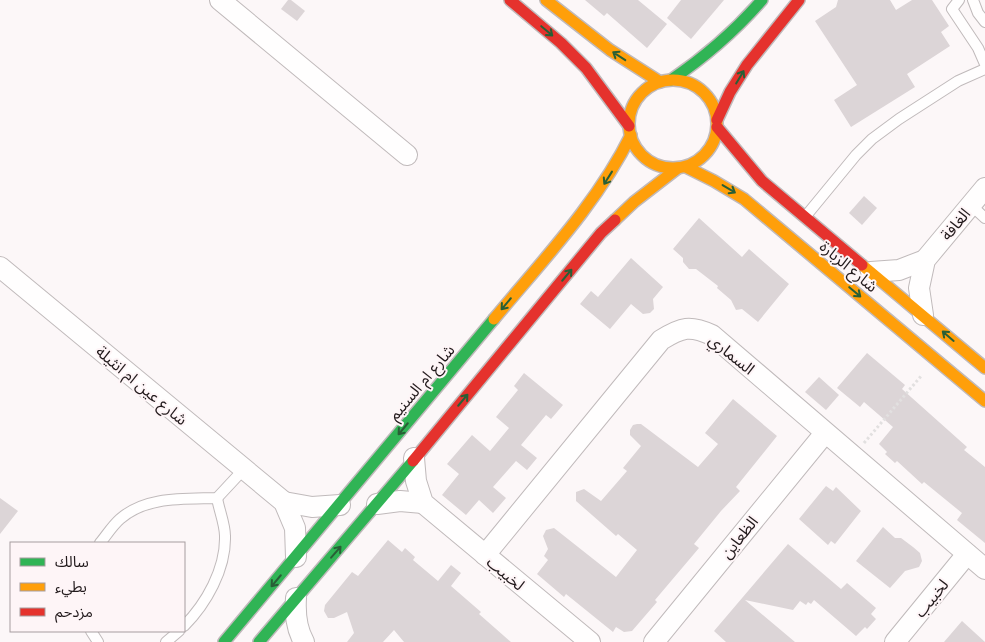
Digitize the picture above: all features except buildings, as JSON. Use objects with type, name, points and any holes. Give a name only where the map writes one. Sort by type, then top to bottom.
[{"type":"main road","points":[[510,0],[561,43],[586,68],[630,130],[637,149],[648,160],[662,167],[682,167]]},
{"type":"main road","points":[[546,0],[610,50],[666,81],[684,81],[697,86],[707,95],[714,107],[717,123]]},
{"type":"main road","points":[[630,130],[631,112],[637,98],[648,88],[666,81],[700,61],[726,38],[762,0]]},
{"type":"main road","points":[[259,642],[377,504],[601,233],[634,202],[682,167],[696,162],[711,148],[715,138],[717,123],[730,92],[746,65],[799,0]]},
{"type":"main road","name":"شارع الزبارة","points":[[717,123],[762,181],[985,368]]},
{"type":"main road","name":"شارع ام السنيم","points":[[224,642],[581,214],[606,181],[619,159],[630,130]]},
{"type":"main road","name":"شارع الزبارة","points":[[682,167],[714,181],[744,199],[985,401]]},
{"type":"street","points":[[220,0],[407,155]]},
{"type":"street","name":"الغافة","points":[[871,272],[899,270],[925,260],[978,211],[985,188]]},
{"type":"street","name":"الغافة","points":[[923,315],[919,288],[925,260]]},
{"type":"street","name":"شارع عين ام انثيلة","points":[[0,267],[284,502],[295,528],[296,557]]},
{"type":"street","name":"السماري","points":[[485,555],[661,340],[674,332],[686,328],[699,329],[712,336],[966,554],[985,568]]},
{"type":"street","name":"الظعاين","points":[[654,642],[825,432]]},
{"type":"street","points":[[377,504],[400,501],[423,503],[416,481],[414,458]]},
{"type":"street","points":[[284,502],[312,506],[340,505]]},
{"type":"street","name":"لخبيب","points":[[423,503],[590,642]]},
{"type":"street","name":"لخبيب","points":[[895,642],[966,554]]},
{"type":"street","points":[[296,598],[297,626],[304,642]]},
{"type":"lane","points":[[959,0],[952,9],[978,48],[985,64]]},
{"type":"lane","points":[[973,0],[978,13],[985,22]]},
{"type":"lane","points":[[804,218],[856,155],[872,139],[958,81],[985,69]]},
{"type":"lane","points":[[101,542],[120,519],[142,506],[162,500],[217,498],[244,469]]},
{"type":"lane","points":[[185,625],[195,615],[220,573],[225,536],[217,498]]},
{"type":"lane","points":[[166,642],[179,632]]},
{"type":"path","points":[[853,457],[935,360]]},
{"type":"traffic: fast","points":[[671,80],[719,43],[762,0]]},
{"type":"traffic: fast","points":[[224,642],[494,319]]},
{"type":"traffic: fast","points":[[259,642],[413,461]]},
{"type":"traffic: slow","points":[[546,0],[610,50],[660,82]]},
{"type":"traffic: slow","points":[[673,80],[690,84],[704,93],[713,107],[717,124],[713,141],[704,155],[690,164],[673,168],[656,164],[642,155],[633,141],[629,124],[633,107],[642,93],[656,84],[673,80]]},
{"type":"traffic: slow","points":[[494,319],[568,231],[602,185],[631,135]]},
{"type":"traffic: slow","points":[[686,167],[744,199],[985,401]]},
{"type":"traffic: slow","points":[[615,220],[634,202],[678,168]]},
{"type":"traffic: slow","points":[[862,265],[985,368]]},
{"type":"traffic: jam","points":[[510,0],[561,43],[586,68],[629,126]]},
{"type":"traffic: jam","points":[[717,120],[730,92],[747,65],[799,0]]},
{"type":"traffic: jam","points":[[717,127],[762,181],[862,265]]},
{"type":"traffic: jam","points":[[413,461],[601,233],[615,220]]}]
